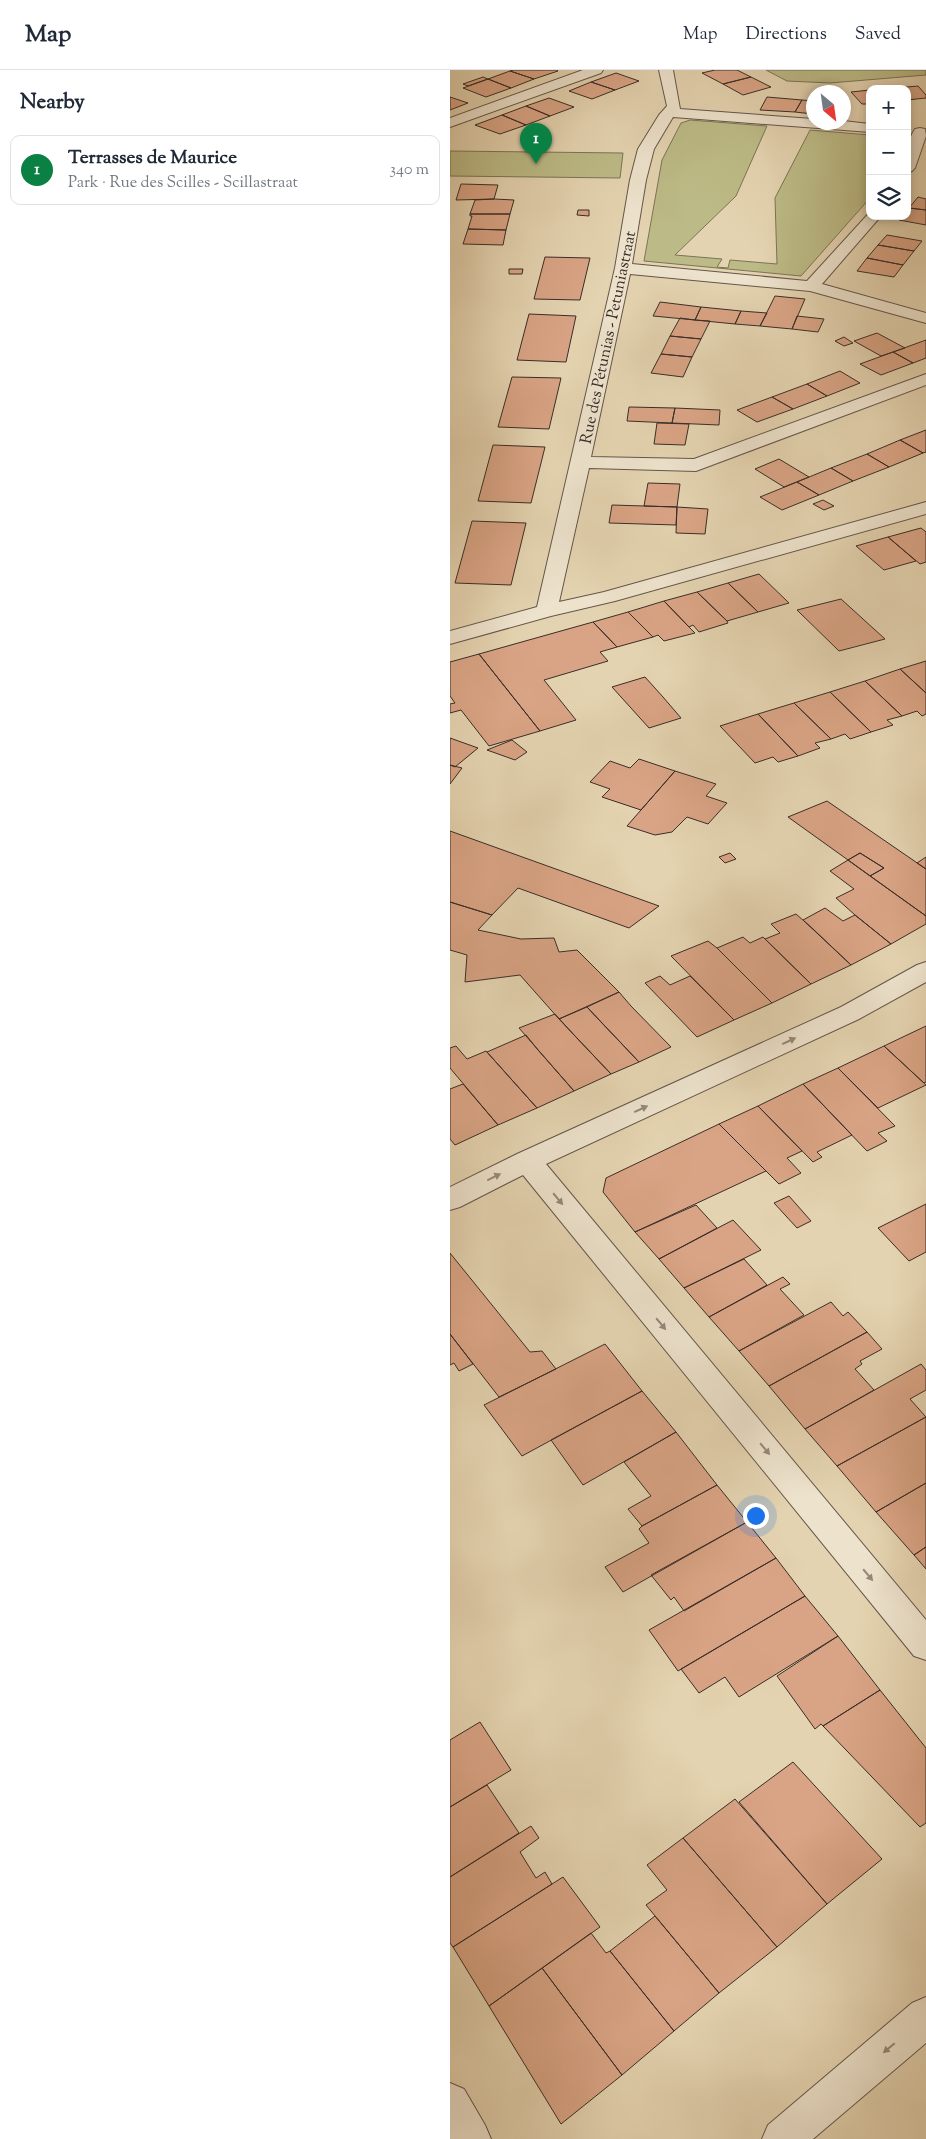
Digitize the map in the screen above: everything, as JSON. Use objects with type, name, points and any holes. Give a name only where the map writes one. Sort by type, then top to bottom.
[{"type":"street","points":[[450,123],[596,70]]},
{"type":"street","name":"Rue des Pétunias - Petuniastraat","points":[[546,610],[554,582],[623,268],[638,180],[646,149],[669,112],[674,108],[666,70]]},
{"type":"street","points":[[669,112],[866,128]]},
{"type":"street","points":[[911,155],[918,131]]},
{"type":"street","points":[[810,286],[869,220]]},
{"type":"street","points":[[623,268],[810,286],[926,318]]},
{"type":"street","points":[[581,462],[696,465],[926,379]]},
{"type":"street","points":[[450,638],[546,610],[608,597],[926,508]]},
{"type":"street","points":[[450,1199],[527,1161],[850,1013],[926,971]]},
{"type":"street","points":[[527,1161],[926,1645]]},
{"type":"street","points":[[782,2139],[926,2016]]},
{"type":"street","points":[[450,2103],[471,2139]]},
{"type":"shaded area","points":[[766,70],[926,70],[926,75],[830,83],[787,81]]},
{"type":"shaded area","points":[[690,120],[767,126],[736,196],[675,255],[722,259],[717,267],[728,268],[730,260],[777,264],[775,198],[810,130],[866,135],[866,203],[801,276],[644,261],[662,160],[681,123]]},
{"type":"shaded area","points":[[450,151],[623,153],[620,178],[450,176]]},
{"type":"building","points":[[715,70],[737,70],[751,77],[723,84],[702,73]]},
{"type":"building","points":[[510,71],[558,71],[534,79]]},
{"type":"building","points":[[510,71],[534,79],[511,88],[488,79]]},
{"type":"building","points":[[616,73],[639,81],[615,90],[591,82]]},
{"type":"building","points":[[483,77],[488,79],[468,86],[463,84]]},
{"type":"building","points":[[751,77],[771,87],[743,95],[723,84]]},
{"type":"building","points":[[488,79],[511,88],[486,97],[463,88]]},
{"type":"building","points":[[591,82],[615,90],[592,99],[569,91]]},
{"type":"building","points":[[918,86],[926,95],[926,98],[911,100],[911,87]]},
{"type":"building","points":[[866,90],[866,104],[862,104],[851,92]]},
{"type":"building","points":[[450,97],[468,103],[450,110]]},
{"type":"building","points":[[767,97],[802,100],[795,112],[760,110]]},
{"type":"building","points":[[549,98],[574,107],[550,116],[526,106]]},
{"type":"building","points":[[802,100],[806,100],[806,113],[795,112]]},
{"type":"building","points":[[526,106],[550,116],[526,125],[502,115]]},
{"type":"building","points":[[502,115],[526,125],[500,134],[475,125]]},
{"type":"building","points":[[461,184],[498,185],[494,199],[456,200]]},
{"type":"building","points":[[918,197],[926,199],[926,210],[911,208]]},
{"type":"building","points":[[475,200],[514,200],[510,214],[470,214]]},
{"type":"building","points":[[911,208],[926,210],[926,225],[899,220],[911,220]]},
{"type":"building","points":[[578,210],[589,210],[589,216],[577,215]]},
{"type":"building","points":[[470,214],[510,214],[506,230],[468,229],[472,216]]},
{"type":"building","points":[[468,229],[506,230],[503,245],[463,244]]},
{"type":"building","points":[[887,235],[922,241],[914,251],[878,245]]},
{"type":"building","points":[[878,245],[914,251],[903,265],[867,258]]},
{"type":"building","points":[[545,257],[590,258],[580,300],[534,299]]},
{"type":"building","points":[[867,258],[903,265],[894,277],[857,271]]},
{"type":"building","points":[[509,269],[523,269],[522,274],[509,274]]},
{"type":"building","points":[[775,296],[805,299],[792,329],[760,326]]},
{"type":"building","points":[[660,302],[701,307],[695,320],[653,316]]},
{"type":"building","points":[[701,307],[741,311],[735,324],[695,320]]},
{"type":"building","points":[[741,311],[767,313],[760,326],[735,324]]},
{"type":"building","points":[[529,314],[576,316],[566,362],[517,360]]},
{"type":"building","points":[[797,316],[824,319],[818,332],[792,329]]},
{"type":"building","points":[[680,318],[710,321],[701,339],[670,336]]},
{"type":"building","points":[[877,333],[905,348],[881,356],[854,341]]},
{"type":"building","points":[[670,336],[701,339],[692,357],[661,354]]},
{"type":"building","points":[[844,337],[853,343],[844,346],[835,341]]},
{"type":"building","points":[[926,340],[926,358],[913,363],[893,352]]},
{"type":"building","points":[[893,352],[913,363],[881,375],[860,364]]},
{"type":"building","points":[[661,354],[692,357],[683,377],[651,373]]},
{"type":"building","points":[[840,371],[860,383],[827,396],[807,384]]},
{"type":"building","points":[[512,377],[561,378],[549,429],[498,427]]},
{"type":"building","points":[[807,384],[827,396],[793,409],[772,397]]},
{"type":"building","points":[[772,397],[793,409],[757,422],[737,410]]},
{"type":"building","points":[[629,407],[675,408],[672,423],[627,421]]},
{"type":"building","points":[[675,408],[720,410],[719,425],[672,423]]},
{"type":"building","points":[[657,423],[689,424],[685,445],[654,444]]},
{"type":"building","points":[[926,430],[926,452],[923,453],[900,440]]},
{"type":"building","points":[[900,440],[923,453],[889,467],[867,454]]},
{"type":"building","points":[[493,445],[545,447],[531,503],[478,501]]},
{"type":"building","points":[[867,454],[889,467],[853,481],[831,468]]},
{"type":"building","points":[[779,459],[809,477],[784,487],[755,469]]},
{"type":"building","points":[[831,468],[853,481],[819,495],[797,482]]},
{"type":"building","points":[[797,482],[819,495],[782,510],[760,497]]},
{"type":"building","points":[[648,483],[680,484],[677,507],[644,506]]},
{"type":"building","points":[[823,500],[834,506],[824,510],[813,504]]},
{"type":"building","points":[[612,505],[677,507],[676,525],[609,523]]},
{"type":"building","points":[[677,507],[708,509],[705,534],[676,533]]},
{"type":"building","points":[[472,521],[526,523],[511,585],[455,583]]},
{"type":"building","points":[[921,528],[926,532],[926,562],[920,564],[888,537]]},
{"type":"building","points":[[888,537],[916,561],[884,570],[856,546]]},
{"type":"building","points":[[759,574],[789,603],[758,612],[728,583]]},
{"type":"building","points":[[728,583],[758,612],[727,621],[697,592]]},
{"type":"building","points":[[697,592],[728,623],[699,632],[693,625],[689,627],[664,601]]},
{"type":"building","points":[[841,599],[885,639],[839,651],[797,610]]},
{"type":"building","points":[[664,601],[695,633],[664,641],[658,635],[653,637],[628,612]]},
{"type":"building","points":[[628,612],[653,637],[617,647],[593,622]]},
{"type":"building","points":[[593,622],[617,647],[600,652],[608,661],[544,680],[576,720],[540,731],[479,654]]},
{"type":"building","points":[[479,654],[540,731],[489,746],[461,710],[450,713],[450,704],[455,703],[450,696],[450,662]]},
{"type":"building","points":[[926,661],[926,693],[900,669]]},
{"type":"building","points":[[900,669],[926,693],[926,714],[922,716],[917,711],[902,716],[865,681]]},
{"type":"building","points":[[645,677],[681,718],[649,728],[612,687]]},
{"type":"building","points":[[865,681],[902,716],[887,720],[893,725],[871,732],[830,692]]},
{"type":"building","points":[[830,692],[871,732],[850,739],[845,734],[831,739],[794,703]]},
{"type":"building","points":[[794,703],[831,739],[815,743],[820,748],[798,756],[758,714]]},
{"type":"building","points":[[758,714],[798,756],[778,762],[773,757],[755,763],[720,726]]},
{"type":"building","points":[[450,738],[478,748],[455,767],[450,765]]},
{"type":"building","points":[[512,740],[527,752],[515,760],[487,750]]},
{"type":"building","points":[[639,759],[675,771],[641,810],[602,797],[610,789],[590,782],[610,761],[630,768]]},
{"type":"building","points":[[450,765],[462,768],[450,784]]},
{"type":"building","points":[[675,771],[716,784],[706,796],[727,803],[708,824],[687,817],[672,832],[655,835],[627,826]]},
{"type":"building","points":[[827,801],[926,869],[926,916],[870,876],[884,868],[860,853],[848,860],[788,817]]},
{"type":"building","points":[[450,831],[659,906],[629,928],[518,888],[492,915],[450,902]]},
{"type":"building","points":[[730,853],[736,859],[725,863],[719,857]]},
{"type":"building","points":[[860,853],[884,868],[870,876],[848,860]]},
{"type":"building","points":[[926,857],[926,869],[917,863]]},
{"type":"building","points":[[848,860],[926,916],[926,924],[891,944],[855,915],[836,898],[854,889],[830,871]]},
{"type":"building","points":[[450,902],[492,915],[478,930],[521,939],[554,938],[559,952],[577,950],[619,992],[559,1019],[520,975],[465,982],[467,955],[450,950]]},
{"type":"building","points":[[825,908],[843,921],[855,915],[891,944],[851,965],[803,920]]},
{"type":"building","points":[[796,914],[851,965],[811,984],[765,939],[780,933],[771,924]]},
{"type":"building","points":[[743,937],[750,943],[763,937],[811,984],[772,1003],[717,948]]},
{"type":"building","points":[[708,941],[772,1003],[734,1020],[671,956]]},
{"type":"building","points":[[660,976],[670,985],[690,976],[734,1020],[697,1037],[645,983]]},
{"type":"building","points":[[619,992],[671,1047],[639,1062],[587,1007]]},
{"type":"building","points":[[587,1007],[639,1062],[611,1074],[559,1019]]},
{"type":"building","points":[[555,1014],[611,1074],[574,1091],[519,1028]]},
{"type":"building","points":[[926,1026],[926,1082],[924,1083],[884,1046]]},
{"type":"building","points":[[526,1035],[574,1091],[537,1108],[487,1052]]},
{"type":"building","points":[[456,1046],[467,1059],[486,1051],[537,1108],[498,1125],[450,1068],[450,1048]]},
{"type":"building","points":[[884,1046],[926,1085],[878,1108],[838,1068]]},
{"type":"building","points":[[838,1068],[895,1126],[878,1133],[887,1141],[867,1151],[803,1084]]},
{"type":"building","points":[[463,1084],[498,1125],[455,1145],[450,1139],[450,1089]]},
{"type":"building","points":[[803,1084],[852,1135],[817,1152],[822,1157],[813,1162],[758,1106]]},
{"type":"building","points":[[758,1106],[802,1151],[787,1158],[801,1173],[779,1184],[719,1124]]},
{"type":"building","points":[[719,1124],[766,1171],[635,1232],[603,1192],[606,1178]]},
{"type":"building","points":[[789,1196],[811,1221],[797,1228],[774,1203]]},
{"type":"building","points":[[926,1204],[926,1252],[909,1261],[878,1228]]},
{"type":"building","points":[[696,1205],[717,1228],[659,1259],[635,1232]]},
{"type":"building","points":[[733,1220],[761,1250],[684,1288],[659,1259]]},
{"type":"building","points":[[450,1253],[530,1352],[542,1351],[556,1369],[499,1397],[450,1334]]},
{"type":"building","points":[[744,1259],[767,1285],[709,1317],[684,1288]]},
{"type":"building","points":[[783,1277],[790,1284],[780,1289],[804,1315],[739,1351],[709,1317]]},
{"type":"building","points":[[831,1302],[843,1316],[848,1312],[867,1332],[769,1386],[739,1351]]},
{"type":"building","points":[[867,1332],[882,1349],[860,1361],[862,1364],[855,1369],[874,1390],[805,1429],[769,1386]]},
{"type":"building","points":[[450,1334],[473,1364],[459,1371],[454,1363],[450,1365]]},
{"type":"building","points":[[605,1344],[642,1391],[522,1456],[484,1405]]},
{"type":"building","points":[[921,1364],[926,1370],[926,1390],[910,1399],[926,1417],[837,1466],[805,1429]]},
{"type":"building","points":[[642,1391],[676,1432],[583,1485],[551,1440]]},
{"type":"building","points":[[926,1417],[926,1483],[876,1512],[837,1466]]},
{"type":"building","points":[[676,1432],[717,1485],[642,1526],[628,1509],[651,1496],[624,1462]]},
{"type":"building","points":[[926,1483],[926,1547],[914,1555],[876,1512]]},
{"type":"building","points":[[717,1485],[747,1522],[623,1592],[605,1567],[649,1543],[639,1529],[642,1526]]},
{"type":"building","points":[[747,1522],[776,1558],[684,1611],[674,1597],[671,1600],[651,1575]]},
{"type":"building","points":[[926,1547],[926,1569],[914,1555]]},
{"type":"building","points":[[776,1558],[805,1596],[678,1671],[649,1630]]},
{"type":"building","points":[[805,1596],[838,1636],[739,1697],[725,1677],[699,1693],[681,1669]]},
{"type":"building","points":[[838,1636],[880,1690],[823,1726],[821,1724],[815,1729],[777,1676]]},
{"type":"building","points":[[880,1690],[926,1748],[926,1823],[920,1827],[823,1726]]},
{"type":"building","points":[[480,1722],[511,1770],[450,1807],[450,1740]]},
{"type":"building","points":[[793,1762],[882,1859],[827,1904],[739,1802]]},
{"type":"building","points":[[487,1785],[519,1833],[450,1877],[450,1807]]},
{"type":"building","points":[[735,1799],[827,1904],[777,1947],[683,1838]]},
{"type":"building","points":[[531,1826],[539,1838],[520,1852],[536,1878],[545,1872],[552,1884],[453,1947],[450,1943],[450,1877]]},
{"type":"building","points":[[683,1838],[777,1947],[719,1993],[646,1905],[667,1890],[647,1865]]},
{"type":"building","points":[[563,1877],[600,1927],[489,2006],[453,1947]]},
{"type":"building","points":[[655,1916],[719,1993],[674,2031],[610,1951]]},
{"type":"building","points":[[591,1933],[606,1953],[610,1951],[674,2031],[622,2075],[542,1968]]},
{"type":"building","points":[[542,1968],[622,2075],[561,2124],[489,2006]]},
{"type":"place","name":"Terrasses de Maurice","points":[[536,164]]}]
